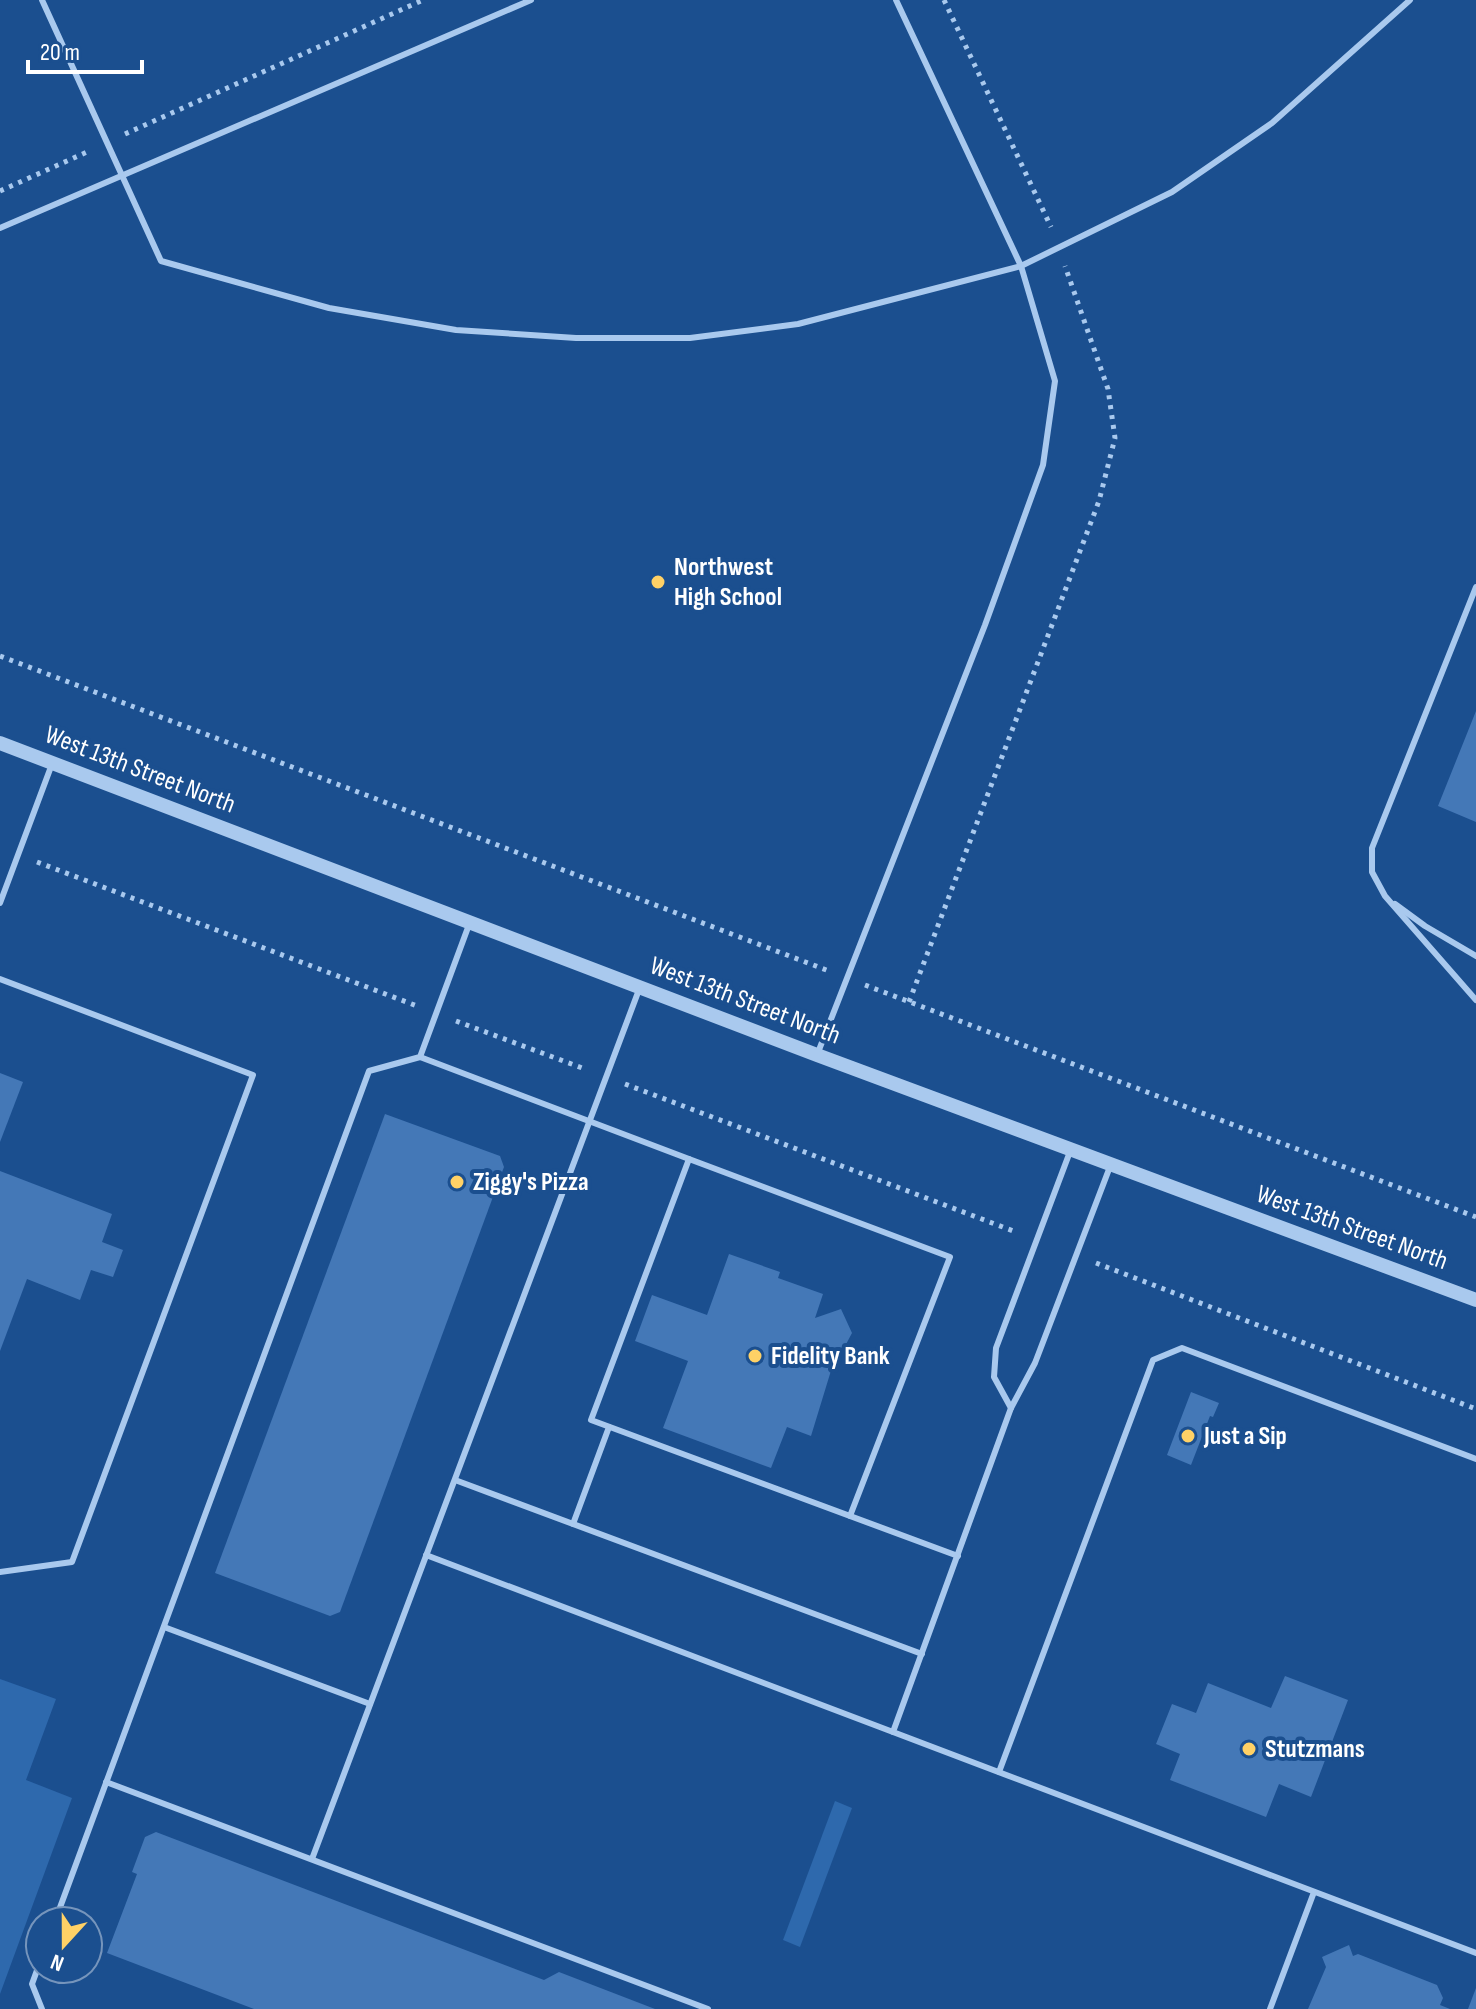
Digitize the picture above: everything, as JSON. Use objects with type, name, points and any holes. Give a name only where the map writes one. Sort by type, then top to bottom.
[{"type":"street","name":"West 13th Street North","points":[[0,743],[817,1055],[1476,1300]]},
{"type":"lane","points":[[42,0],[161,261],[329,308],[456,330],[576,338],[690,338],[798,324],[1021,266],[1172,192],[1272,123],[1410,0]]},
{"type":"lane","points":[[0,228],[531,0]]},
{"type":"lane","points":[[817,1055],[985,625],[1043,465],[1055,381],[1021,266],[896,0]]},
{"type":"lane","points":[[1476,587],[1372,848],[1372,872],[1385,896],[1476,1000]]},
{"type":"lane","points":[[0,903],[53,763]]},
{"type":"lane","points":[[1385,896],[1425,926],[1476,956]]},
{"type":"lane","points":[[420,1057],[470,922]]},
{"type":"lane","points":[[0,979],[253,1075],[72,1562],[0,1572]]},
{"type":"lane","points":[[312,1859],[640,987]]},
{"type":"lane","points":[[61,1905],[369,1071],[420,1057],[950,1257],[850,1516]]},
{"type":"lane","points":[[1011,1408],[994,1377],[996,1348],[1071,1149]]},
{"type":"lane","points":[[689,1159],[591,1420],[958,1556]]},
{"type":"lane","points":[[893,1732],[1011,1408],[1035,1363],[1111,1164]]},
{"type":"lane","points":[[999,1772],[1153,1360],[1182,1348],[1476,1459]]},
{"type":"lane","points":[[573,1524],[609,1427]]},
{"type":"lane","points":[[455,1480],[922,1654]]},
{"type":"lane","points":[[426,1555],[1476,1953]]},
{"type":"lane","points":[[164,1627],[370,1704]]},
{"type":"lane","points":[[106,1782],[708,2009]]},
{"type":"lane","points":[[1270,2009],[1314,1892]]},
{"type":"lane","points":[[32,1985],[42,2009]]},
{"type":"path","points":[[0,191],[423,0]]},
{"type":"path","points":[[0,656],[1476,1217]]},
{"type":"path","points":[[18,855],[1036,1240]]},
{"type":"path","points":[[1076,1255],[1476,1409]]},
{"type":"shaded area","points":[[0,1679],[56,1699],[26,1780],[72,1798],[33,1905],[24,1905],[24,1929],[0,1994]]},
{"type":"shaded area","points":[[835,1801],[852,1808],[800,1947],[783,1940]]},
{"type":"building","points":[[1476,711],[1476,822],[1438,806]]},
{"type":"building","points":[[0,1073],[23,1082],[0,1142]]},
{"type":"building","points":[[385,1114],[500,1156],[504,1167],[340,1612],[330,1616],[215,1573]]},
{"type":"building","points":[[0,1171],[112,1214],[102,1242],[123,1250],[113,1277],[91,1270],[80,1300],[27,1279],[0,1351]]},
{"type":"building","name":"Fidelity Bank","points":[[729,1254],[780,1272],[778,1278],[823,1294],[815,1318],[841,1309],[852,1333],[844,1348],[837,1351],[811,1436],[787,1427],[771,1468],[663,1428],[688,1361],[635,1341],[652,1295],[707,1315]]},
{"type":"building","name":"Just a Sip","points":[[1191,1392],[1219,1403],[1213,1417],[1210,1416],[1191,1465],[1167,1455]]},
{"type":"building","name":"Stutzmans","points":[[1285,1676],[1348,1700],[1311,1797],[1279,1784],[1266,1817],[1170,1780],[1180,1754],[1156,1744],[1172,1704],[1196,1713],[1208,1683],[1271,1708]]},
{"type":"building","points":[[156,1832],[544,1980],[559,1972],[655,2009],[254,2009],[107,1953],[137,1874],[132,1872],[145,1837]]},
{"type":"building","points":[[1349,1945],[1353,1956],[1358,1954],[1437,1985],[1443,1998],[1440,2005],[1450,2009],[1308,2009],[1326,1967],[1322,1957]]},
{"type":"building","points":[[1476,1988],[1476,2009],[1468,2009]]},
{"type":"place","name":"Northwest High School","points":[[658,582]]},
{"type":"place","name":"Ziggy's Pizza","points":[[457,1182]]},
{"type":"place","name":"Fidelity Bank","points":[[755,1356]]},
{"type":"place","name":"Just a Sip","points":[[1188,1436]]},
{"type":"place","name":"Stutzmans","points":[[1249,1749]]}]
